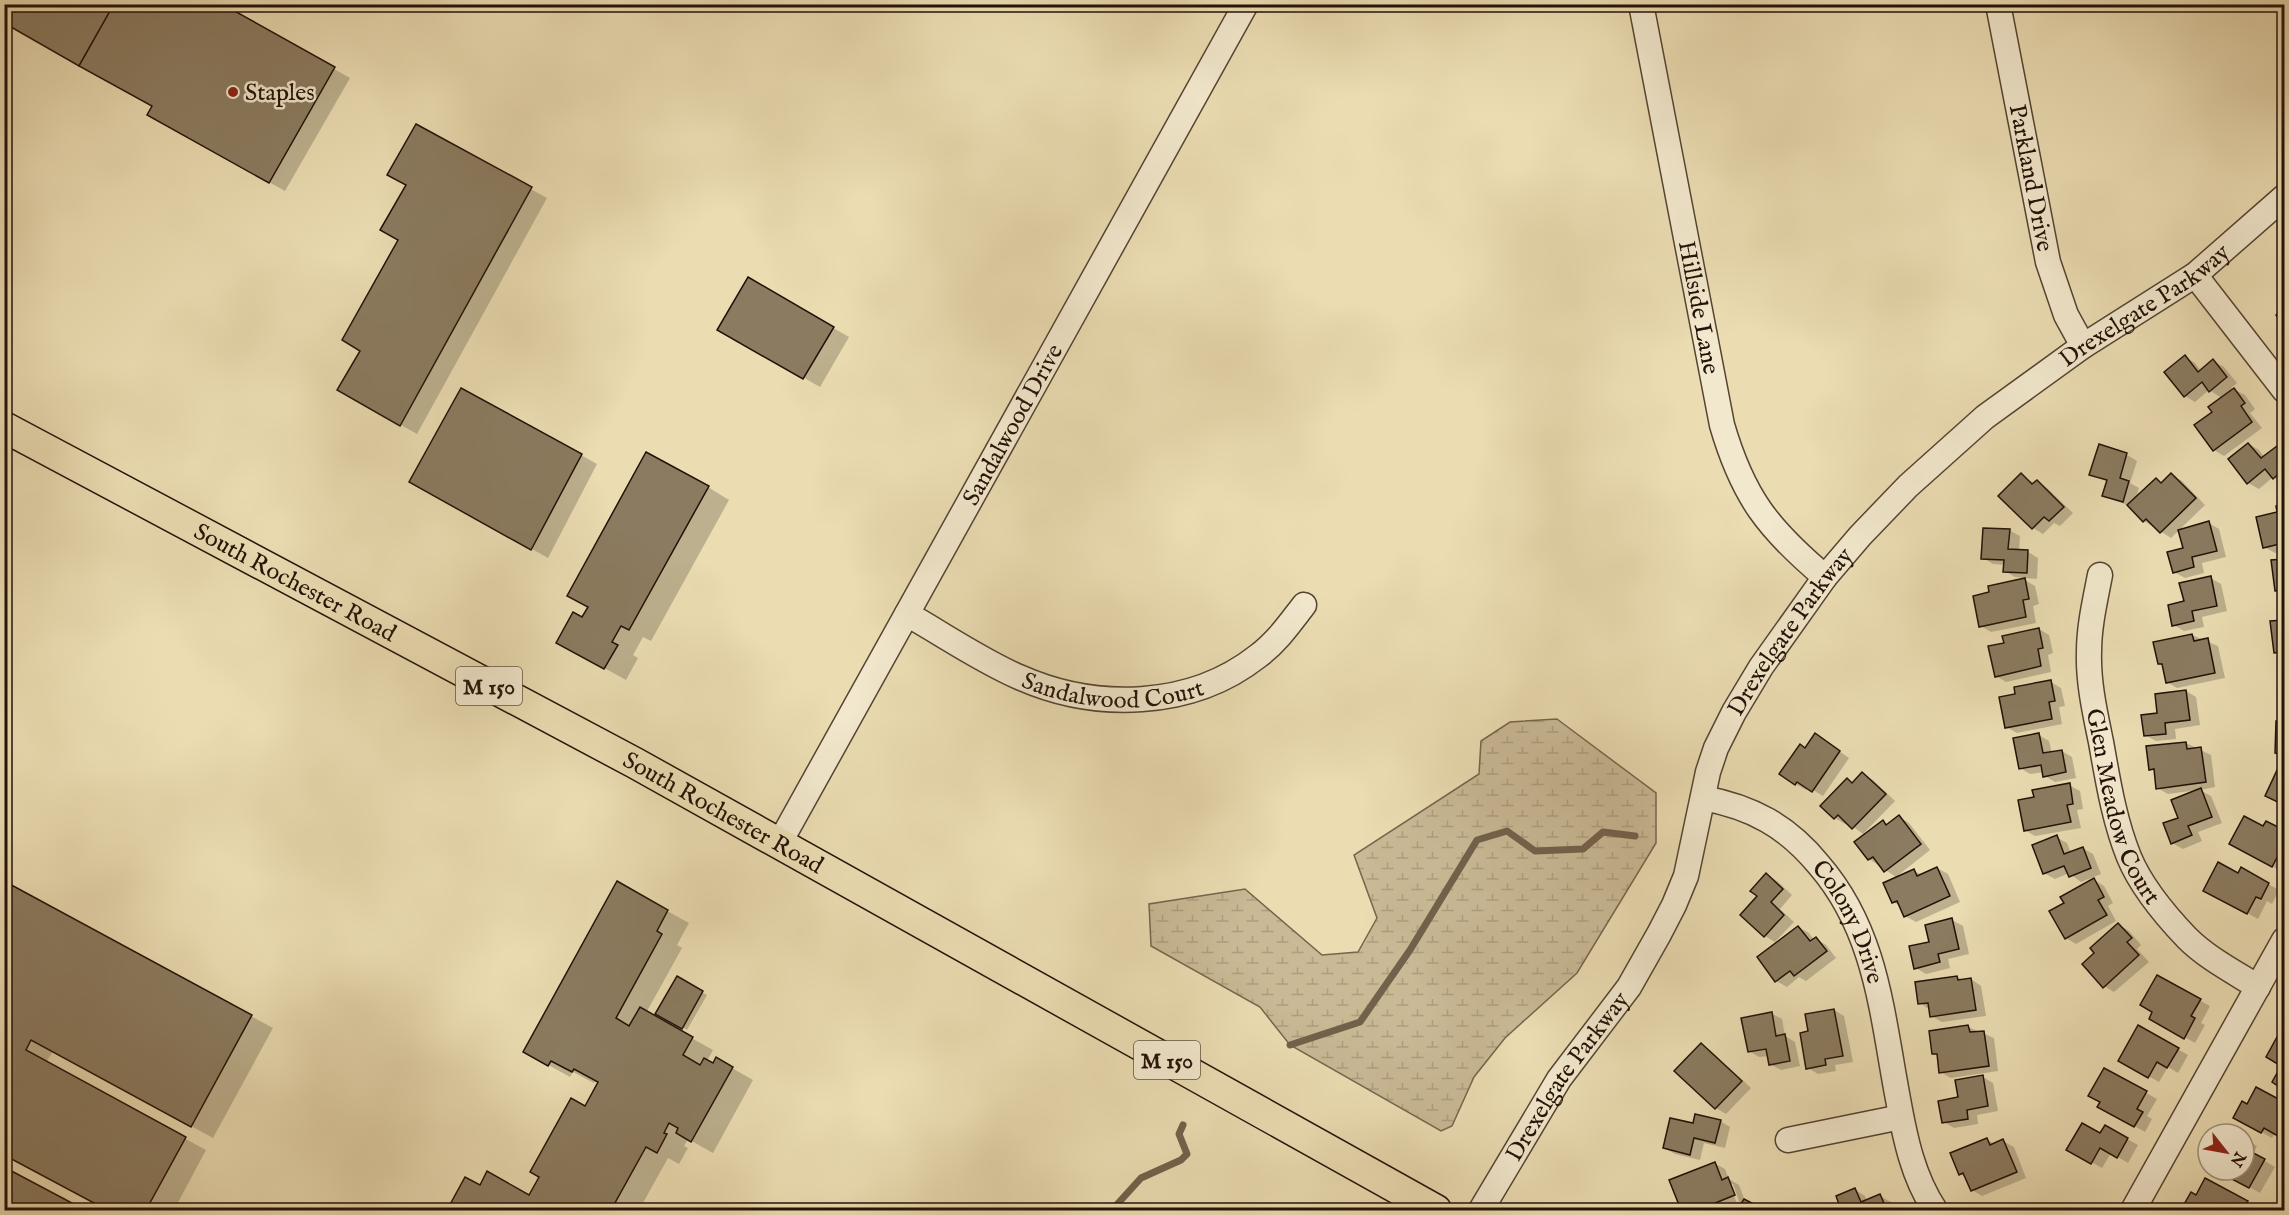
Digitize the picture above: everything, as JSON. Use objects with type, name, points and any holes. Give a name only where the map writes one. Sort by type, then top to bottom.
[{"type":"main road","name":"South Rochester Road","points":[[4,427],[635,763],[1436,1210]]},
{"type":"street","name":"Sandalwood Drive","points":[[779,844],[1246,4]]},
{"type":"street","name":"Hillside Lane","points":[[1641,4],[1722,425],[1731,455],[1752,499],[1769,523],[1791,548],[1825,577]]},
{"type":"street","name":"Parkland Drive","points":[[1998,4],[2048,262],[2066,315],[2083,346]]},
{"type":"street","name":"Drexelgate Parkway","points":[[1481,1210],[1559,1079],[1629,987],[1664,924],[1686,876],[1716,748],[1734,712],[1772,651],[1825,577],[1860,536],[1941,455],[1985,417],[2083,346],[2195,274],[2284,197]]},
{"type":"street","points":[[2195,274],[2284,390]]},
{"type":"street","name":"Glen Meadow Court","points":[[2100,575],[2088,654],[2091,684],[2113,807],[2130,859],[2144,884],[2168,917],[2189,939],[2215,960],[2258,987]]},
{"type":"street","name":"Sandalwood Court","points":[[907,614],[1020,677],[1076,696],[1125,700],[1158,698],[1182,693],[1232,674],[1259,656],[1281,635],[1304,605]]},
{"type":"street","name":"Colony Drive","points":[[1703,798],[1748,809],[1779,828],[1812,856],[1839,890],[1865,941],[1874,969],[1901,1117],[1917,1178],[1935,1210]]},
{"type":"street","points":[[2133,1210],[2284,940]]},
{"type":"street","points":[[1788,1140],[1901,1117]]},
{"type":"green space","points":[[1557,719],[1656,793],[1656,843],[1577,973],[1505,1038],[1474,1077],[1452,1126],[1441,1131],[1290,1045],[1260,1007],[1151,946],[1149,904],[1245,889],[1322,955],[1358,952],[1377,918],[1354,855],[1479,774],[1481,741],[1510,722]]},
{"type":"building","points":[[4,4],[114,4],[79,66],[4,23]]},
{"type":"building","points":[[114,4],[222,4],[335,67],[269,183],[147,115],[152,106],[79,66]]},
{"type":"building","points":[[416,124],[532,187],[400,426],[337,390],[360,351],[342,340],[398,240],[380,230],[406,185],[387,175]]},
{"type":"building","points":[[748,277],[834,327],[803,379],[717,330]]},
{"type":"building","points":[[2284,308],[2284,326],[2276,315]]},
{"type":"building","points":[[2185,355],[2198,372],[2213,359],[2227,377],[2209,392],[2202,382],[2184,397],[2164,372]]},
{"type":"building","points":[[461,388],[582,454],[531,550],[409,482]]},
{"type":"building","points":[[2234,388],[2245,403],[2241,406],[2252,422],[2213,451],[2194,425],[2212,412],[2208,407]]},
{"type":"building","points":[[2248,443],[2261,458],[2277,446],[2284,456],[2284,469],[2273,479],[2265,469],[2247,484],[2228,459]]},
{"type":"building","points":[[2099,444],[2127,453],[2120,478],[2129,481],[2123,502],[2102,496],[2107,480],[2089,475]]},
{"type":"building","points":[[646,452],[709,486],[629,630],[621,626],[612,642],[618,645],[604,669],[556,643],[573,612],[582,617],[588,607],[567,596]]},
{"type":"building","points":[[2021,473],[2032,484],[2037,480],[2064,507],[2049,521],[2044,517],[2032,529],[1998,496]]},
{"type":"building","points":[[2171,473],[2196,498],[2160,533],[2146,519],[2143,522],[2127,505],[2156,478],[2161,483]]},
{"type":"building","points":[[2284,503],[2284,543],[2263,548],[2256,517],[2277,512],[2276,506]]},
{"type":"building","points":[[2209,521],[2217,551],[2192,557],[2194,567],[2173,573],[2167,552],[2183,548],[2178,530]]},
{"type":"building","points":[[1983,528],[2010,529],[2008,549],[2028,550],[2027,573],[2003,572],[2004,560],[1981,559]]},
{"type":"building","points":[[2284,559],[2284,590],[2275,591],[2271,560]]},
{"type":"building","points":[[2211,576],[2217,606],[2192,611],[2194,621],[2172,626],[2168,605],[2184,601],[2179,583]]},
{"type":"building","points":[[2025,578],[2029,599],[2023,600],[2026,617],[1979,627],[1973,596],[1989,592],[1988,586]]},
{"type":"building","points":[[2284,620],[2284,652],[2274,653],[2270,621]]},
{"type":"building","points":[[2039,628],[2043,648],[2038,649],[2041,666],[1995,677],[1988,646],[2004,643],[2002,636]]},
{"type":"building","points":[[2192,634],[2194,641],[2208,638],[2215,673],[2166,683],[2162,664],[2158,664],[2153,642]]},
{"type":"building","points":[[2284,663],[2284,695],[2281,664]]},
{"type":"building","points":[[2051,680],[2055,701],[2049,702],[2052,719],[2005,728],[1999,697],[2015,694],[2014,687]]},
{"type":"building","points":[[2186,690],[2190,720],[2165,723],[2166,734],[2144,736],[2141,715],[2157,713],[2155,694]]},
{"type":"building","points":[[2276,721],[2284,722],[2284,754],[2275,753]]},
{"type":"building","points":[[1815,733],[1840,751],[1812,792],[1797,782],[1795,785],[1779,774],[1800,744],[1805,748]]},
{"type":"building","points":[[2039,733],[2043,753],[2062,750],[2066,772],[2043,777],[2041,765],[2019,769],[2013,738]]},
{"type":"building","points":[[2186,742],[2187,749],[2201,747],[2206,782],[2156,789],[2154,769],[2149,770],[2146,746]]},
{"type":"building","points":[[2278,768],[2284,770],[2284,805],[2265,796]]},
{"type":"building","points":[[1862,772],[1886,794],[1852,829],[1838,815],[1834,819],[1820,806],[1847,778],[1852,783]]},
{"type":"building","points":[[2070,783],[2073,804],[2067,805],[2071,822],[2024,831],[2018,800],[2034,797],[2032,790]]},
{"type":"building","points":[[2201,788],[2212,817],[2188,826],[2192,835],[2171,844],[2163,823],[2178,818],[2171,800]]},
{"type":"building","points":[[1899,815],[1921,844],[1884,872],[1873,857],[1868,860],[1854,842],[1883,820],[1886,825]]},
{"type":"building","points":[[2244,816],[2263,826],[2266,821],[2284,830],[2284,852],[2281,850],[2272,867],[2229,844]]},
{"type":"building","points":[[2057,835],[2064,854],[2083,847],[2091,868],[2069,877],[2064,866],[2043,874],[2032,845]]},
{"type":"building","points":[[2218,862],[2238,873],[2241,867],[2269,883],[2261,899],[2256,897],[2247,914],[2203,891]]},
{"type":"building","points":[[1937,867],[1950,896],[1904,917],[1897,901],[1892,903],[1883,883],[1914,869],[1917,876]]},
{"type":"building","points":[[1766,873],[1783,889],[1771,902],[1784,915],[1764,937],[1740,915],[1757,896],[1750,891]]},
{"type":"building","points":[[2094,878],[2104,897],[2098,900],[2107,915],[2065,939],[2049,911],[2064,903],[2060,897]]},
{"type":"building","points":[[4,881],[252,1015],[191,1127],[31,1040],[26,1050],[186,1137],[146,1210],[107,1210],[4,1155]]},
{"type":"building","points":[[617,881],[668,910],[657,931],[662,934],[616,1018],[629,1026],[640,1007],[693,1037],[683,1055],[700,1065],[704,1058],[713,1063],[716,1057],[733,1067],[691,1142],[676,1133],[678,1128],[669,1123],[664,1133],[667,1134],[657,1153],[646,1147],[611,1210],[447,1210],[465,1177],[480,1185],[487,1171],[529,1195],[539,1177],[530,1172],[571,1098],[585,1106],[598,1082],[574,1069],[572,1072],[551,1061],[548,1066],[523,1052]]},
{"type":"building","points":[[1952,918],[1959,949],[1938,954],[1940,962],[1914,969],[1909,946],[1929,942],[1925,925]]},
{"type":"building","points":[[2118,923],[2132,938],[2127,942],[2139,955],[2103,988],[2082,964],[2094,953],[2090,948]]},
{"type":"building","points":[[1798,926],[1810,941],[1816,937],[1827,951],[1794,976],[1790,971],[1775,982],[1757,957]]},
{"type":"building","points":[[2157,975],[2201,999],[2191,1016],[2195,1018],[2184,1039],[2149,1019],[2152,1012],[2140,1005]]},
{"type":"building","points":[[677,976],[703,991],[682,1029],[655,1014]]},
{"type":"building","points":[[1957,976],[1958,980],[1971,978],[1976,1010],[1930,1017],[1928,1003],[1918,1004],[1915,982]]},
{"type":"building","points":[[1834,1009],[1843,1056],[1825,1059],[1826,1065],[1806,1069],[1800,1033],[1808,1031],[1805,1014]]},
{"type":"building","points":[[1772,1012],[1776,1036],[1785,1034],[1790,1061],[1769,1065],[1766,1049],[1748,1052],[1741,1018]]},
{"type":"building","points":[[1968,1025],[1970,1032],[1984,1031],[1989,1066],[1939,1073],[1937,1054],[1932,1054],[1929,1031]]},
{"type":"building","points":[[2138,1025],[2179,1048],[2167,1068],[2157,1062],[2148,1078],[2118,1061]]},
{"type":"building","points":[[2277,1037],[2284,1041],[2284,1090],[2272,1082],[2281,1066],[2266,1057]]},
{"type":"building","points":[[1701,1043],[1742,1081],[1715,1109],[1674,1071]]},
{"type":"building","points":[[2104,1068],[2147,1091],[2137,1109],[2143,1112],[2134,1127],[2097,1107],[2100,1102],[2088,1096]]},
{"type":"building","points":[[1983,1075],[1988,1106],[1967,1110],[1968,1119],[1942,1123],[1938,1101],[1958,1097],[1955,1080]]},
{"type":"building","points":[[2256,1087],[2284,1102],[2283,1139],[2264,1128],[2261,1133],[2256,1130],[2256,1122],[2240,1122],[2233,1118],[2242,1101],[2247,1104]]},
{"type":"building","points":[[1695,1114],[1721,1120],[1715,1143],[1694,1138],[1690,1155],[1663,1148],[1670,1118],[1693,1123]]},
{"type":"building","points":[[2082,1123],[2100,1133],[2105,1125],[2128,1138],[2117,1158],[2100,1148],[2091,1164],[2066,1150]]},
{"type":"building","points":[[1987,1138],[1990,1145],[2003,1139],[2017,1172],[1971,1191],[1963,1173],[1959,1175],[1950,1153]]},
{"type":"building","points":[[2256,1154],[2265,1159],[2256,1175]]},
{"type":"building","points":[[1715,1162],[1722,1180],[1728,1177],[1735,1195],[1698,1210],[1696,1204],[1681,1210],[1669,1180]]},
{"type":"building","points":[[4,1167],[85,1210],[4,1210]]},
{"type":"building","points":[[2203,1182],[2212,1182],[2248,1201],[2243,1210],[2185,1210],[2182,1208],[2191,1192],[2196,1195]]},
{"type":"building","points":[[2237,1182],[2252,1182],[2249,1188]]},
{"type":"building","points":[[1855,1188],[1861,1202],[1880,1194],[1887,1210],[1841,1210],[1836,1196]]},
{"type":"building","points":[[1744,1199],[1765,1210],[1737,1210]]},
{"type":"waterway","points":[[1290,1045],[1360,1022],[1410,950],[1477,840],[1507,831],[1535,851],[1583,849],[1603,832],[1635,836]]},
{"type":"waterway","points":[[1112,1210],[1141,1178],[1181,1160],[1187,1154],[1179,1134],[1183,1125]]},
{"type":"place","name":"Staples","points":[[233,92]]}]
